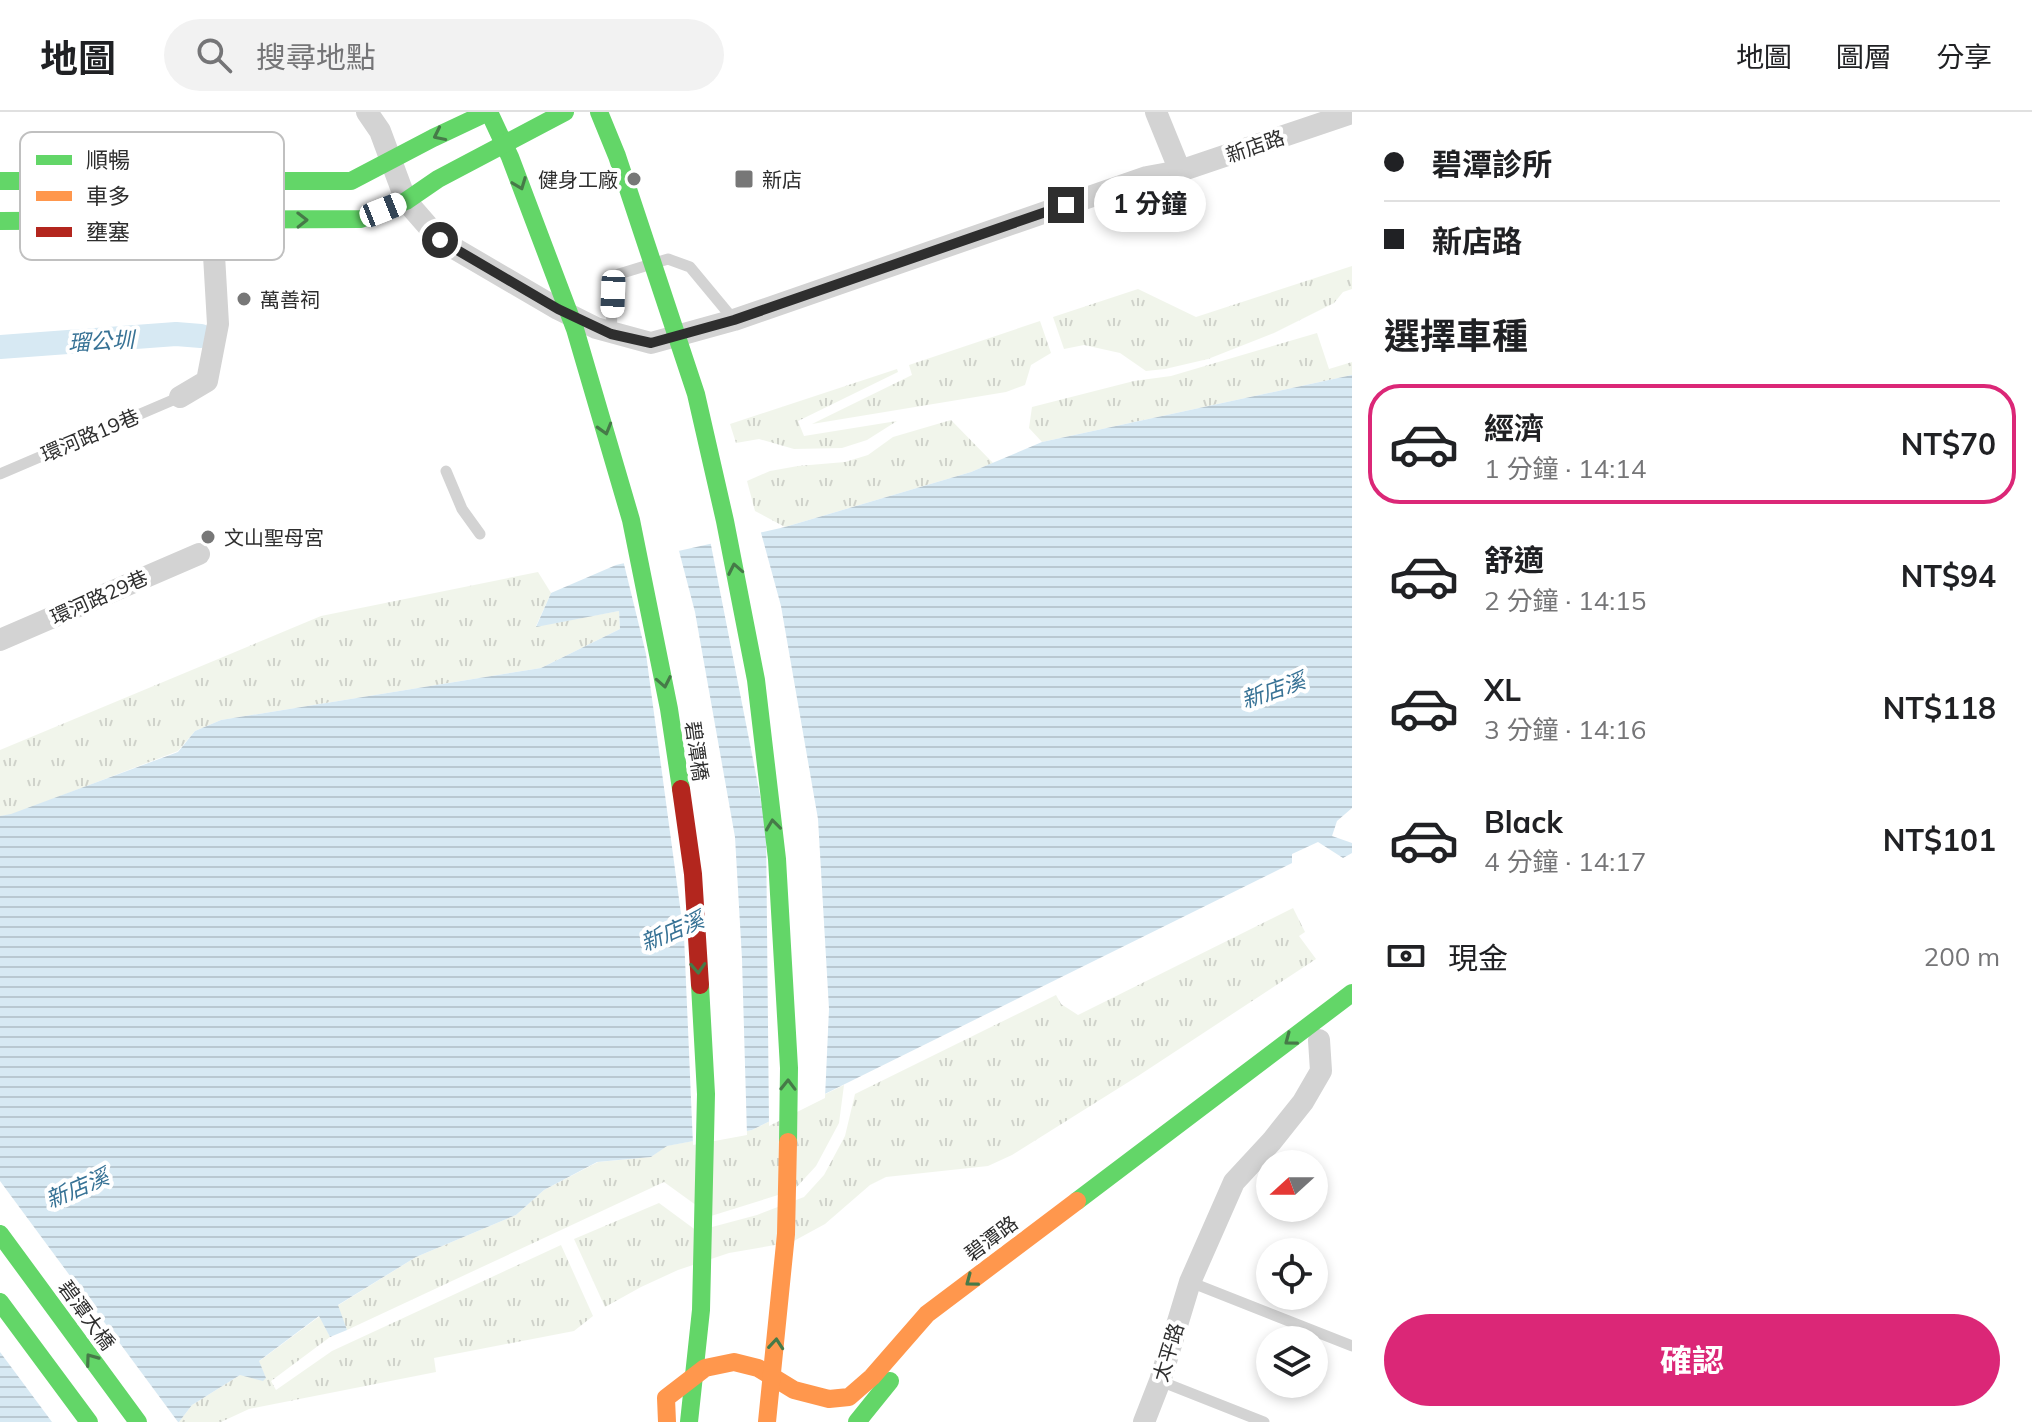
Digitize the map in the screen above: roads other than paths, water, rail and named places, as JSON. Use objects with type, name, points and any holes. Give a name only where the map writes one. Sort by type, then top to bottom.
[{"type":"main road","points":[[284,181],[351,181],[489,112]]},
{"type":"main road","name":"碧潭橋","points":[[489,112],[510,157],[575,329],[631,520],[669,709],[693,874],[706,1094],[701,1310],[689,1422]]},
{"type":"main road","points":[[284,220],[361,219],[406,201],[438,179],[565,112]]},
{"type":"main road","points":[[599,112],[657,270],[696,394],[756,680],[777,859],[789,1068],[786,1234],[767,1422]]},
{"type":"main road","name":"碧潭路","points":[[667,1422],[666,1398],[705,1368],[734,1362],[758,1368],[794,1390],[829,1399],[849,1397],[872,1377],[927,1314],[1352,993]]},
{"type":"main road","points":[[1313,1045],[1344,1021]]},
{"type":"main road","name":"碧潭路","points":[[967,1306],[1069,1220],[1283,1067]]},
{"type":"main road","name":"碧潭大橋","points":[[0,1234],[138,1422]]},
{"type":"main road","points":[[0,1302],[89,1422]]},
{"type":"main road","points":[[857,1422],[932,1335]]},
{"type":"street","name":"新店路","points":[[367,112],[380,131],[406,201],[440,240],[558,309],[611,334],[651,343],[734,320],[1147,177],[1180,171],[1352,113]]},
{"type":"street","points":[[1156,112],[1180,171]]},
{"type":"street","points":[[180,397],[207,381],[216,335],[213,260]]},
{"type":"street","name":"環河路29巷","points":[[0,640],[199,554]]},
{"type":"street","name":"太平路","points":[[1144,1422],[1160,1381],[1190,1282],[1234,1182],[1303,1102],[1321,1071],[1313,1045]]},
{"type":"lane","points":[[611,334],[613,294],[619,274],[668,259],[690,267],[734,320]]},
{"type":"lane","name":"環河路19巷","points":[[0,474],[180,397]]},
{"type":"lane","points":[[446,471],[462,509],[480,534]]},
{"type":"lane","points":[[1190,1282],[1352,1346]]},
{"type":"lane","points":[[1160,1381],[1264,1422]]},
{"type":"water","name":"新店溪","points":[[1352,375],[1352,808],[1337,821],[1332,836],[1352,843],[1352,853],[1343,858],[1318,842],[1292,854],[1292,863],[752,1130],[667,1146],[651,1157],[597,1162],[544,1190],[516,1215],[416,1257],[338,1305],[347,1330],[330,1337],[319,1316],[259,1361],[266,1378],[263,1381],[240,1375],[192,1405],[179,1422],[0,1422],[0,816],[178,752],[195,731],[221,720],[541,668],[620,629],[619,611],[536,627],[551,593],[616,565],[785,527],[971,472],[1042,442]]},
{"type":"waterway","name":"瑠公圳","points":[[0,347],[176,334],[201,336]]},
{"type":"place","name":"健身工廠","points":[[634,179]]},
{"type":"place","name":"新店","points":[[744,179]]},
{"type":"place","name":"萬善祠","points":[[244,299]]},
{"type":"place","name":"文山聖母宮","points":[[208,537]]}]
